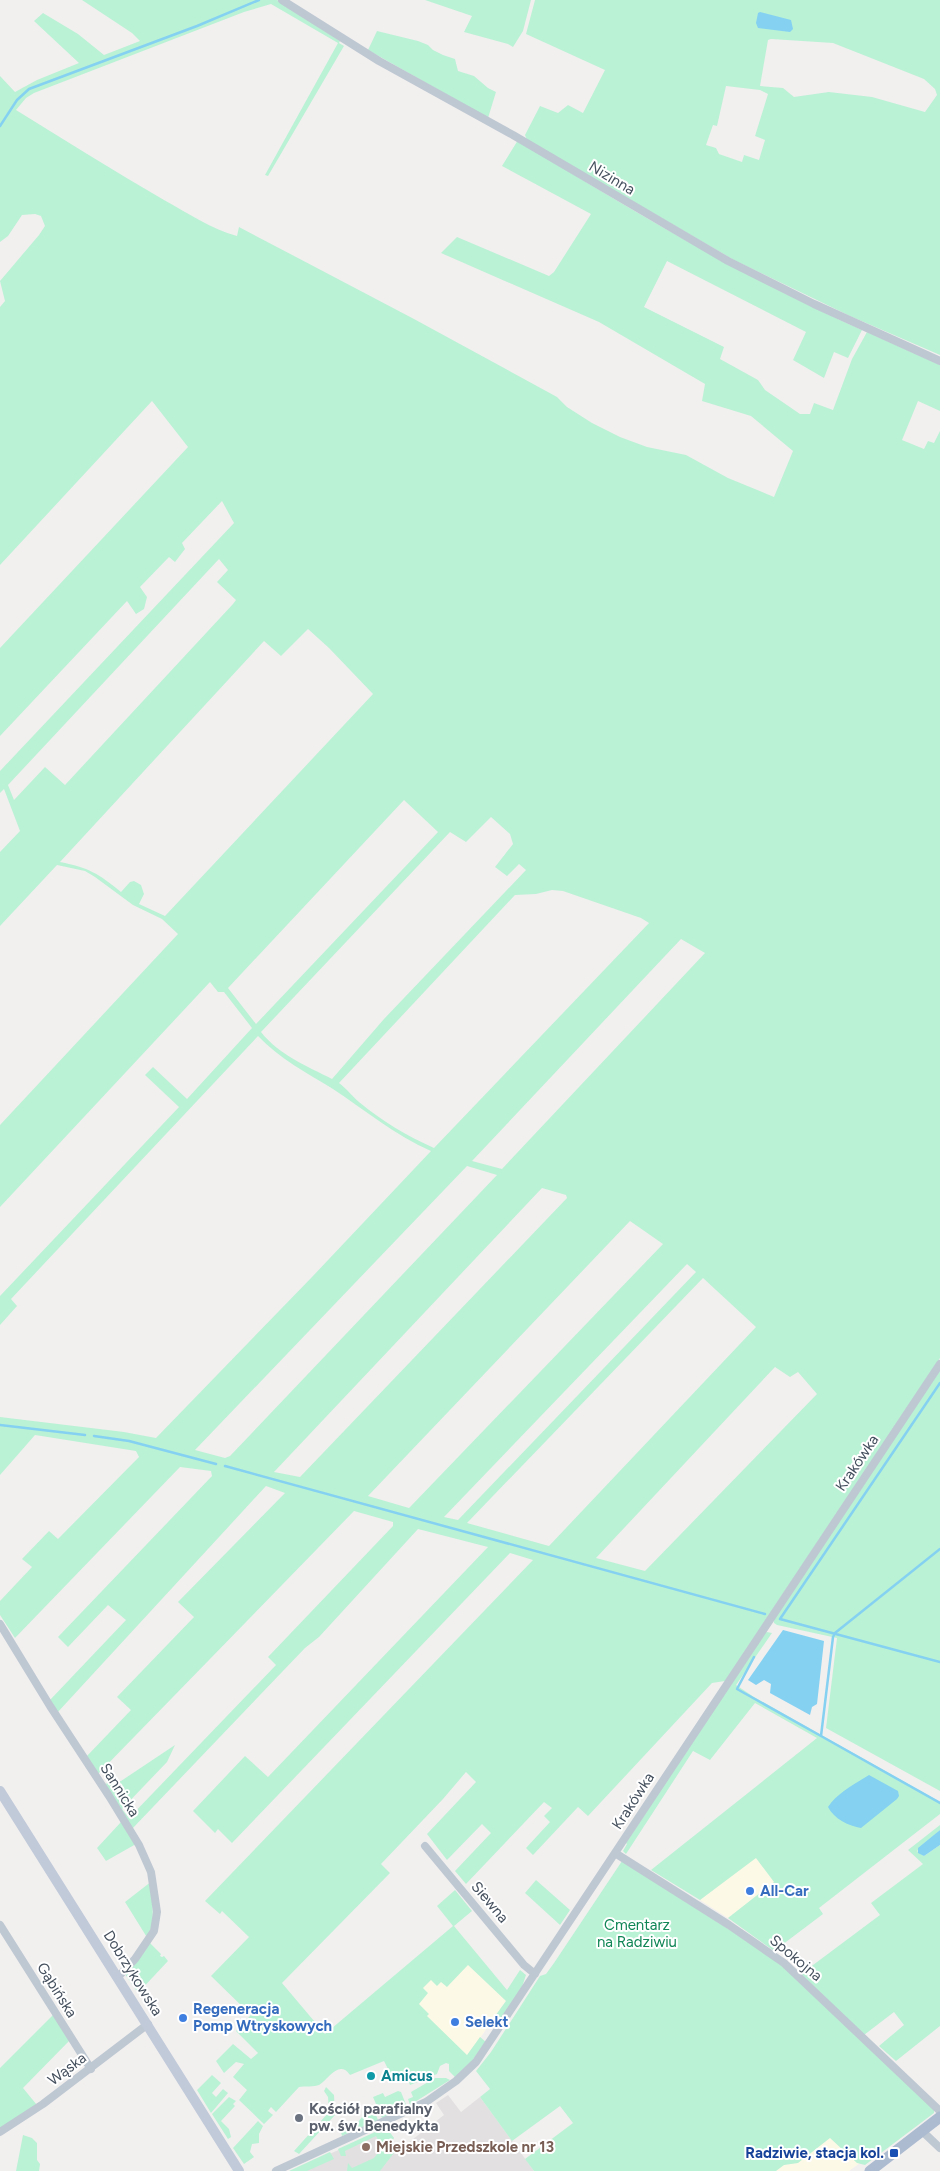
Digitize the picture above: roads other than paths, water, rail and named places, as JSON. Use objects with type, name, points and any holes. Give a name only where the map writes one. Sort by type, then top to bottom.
[{"type":"main road","name":"Dobrzykowska","points":[[0,1791],[239,2171]]},
{"type":"main road","points":[[870,2171],[940,2117]]},
{"type":"street","name":"Nizinna","points":[[282,0],[378,61],[530,144],[620,200],[728,261],[814,304],[940,360]]},
{"type":"street","name":"Krakówka","points":[[276,2171],[418,2106],[456,2082],[473,2066],[940,1364]]},
{"type":"street","name":"Sannicka","points":[[0,1624],[109,1796],[152,1872],[157,1912],[154,1931],[136,1958],[118,1977]]},
{"type":"street","name":"Siewna","points":[[426,1846],[524,1965],[535,1974]]},
{"type":"street","name":"Spokojna","points":[[615,1853],[729,1925],[784,1963],[940,2111]]},
{"type":"street","name":"Gąbińska","points":[[0,1925],[90,2069]]},
{"type":"street","name":"Wąska","points":[[0,2132],[27,2115],[148,2024]]},
{"type":"street","points":[[922,2131],[940,2148]]},
{"type":"water","points":[[758,13],[791,20],[793,29],[790,32],[758,28],[756,23]]},
{"type":"water","points":[[783,1630],[824,1641],[817,1704],[812,1707],[810,1715],[770,1693],[771,1684],[764,1680],[756,1685],[748,1680]]},
{"type":"water","points":[[869,1775],[898,1791],[899,1796],[861,1828],[852,1826],[834,1815],[828,1807],[842,1793]]},
{"type":"water","points":[[940,1830],[940,1845],[924,1856],[918,1853],[918,1848]]},
{"type":"waterway","points":[[0,126],[17,100],[29,89],[197,26],[259,0]]},
{"type":"waterway","points":[[780,1619],[940,1383]]},
{"type":"waterway","points":[[0,1425],[85,1435]]},
{"type":"waterway","points":[[94,1436],[129,1441],[216,1464]]},
{"type":"waterway","points":[[225,1466],[765,1614]]},
{"type":"waterway","points":[[754,1657],[737,1689],[821,1736],[835,1633],[940,1549]]},
{"type":"waterway","points":[[780,1619],[940,1662]]},
{"type":"waterway","points":[[821,1736],[940,1803]]},
{"type":"place","name":"All-Car","points":[[750,1891]]},
{"type":"place","name":"Regeneracja Pomp Wtryskowych","points":[[183,2018]]},
{"type":"place","name":"Selekt","points":[[455,2022]]},
{"type":"place","name":"Amicus","points":[[371,2076]]},
{"type":"place","name":"Kościół parafialny pw. św. Benedykta","points":[[299,2118]]},
{"type":"place","name":"Miejskie Przedszkole nr 13","points":[[366,2147]]},
{"type":"place","name":"Radziwie, stacja kol.","points":[[894,2153]]},
{"type":"park label","name":"Cmentarz na Radziwiu","points":[[637,1934]]}]
